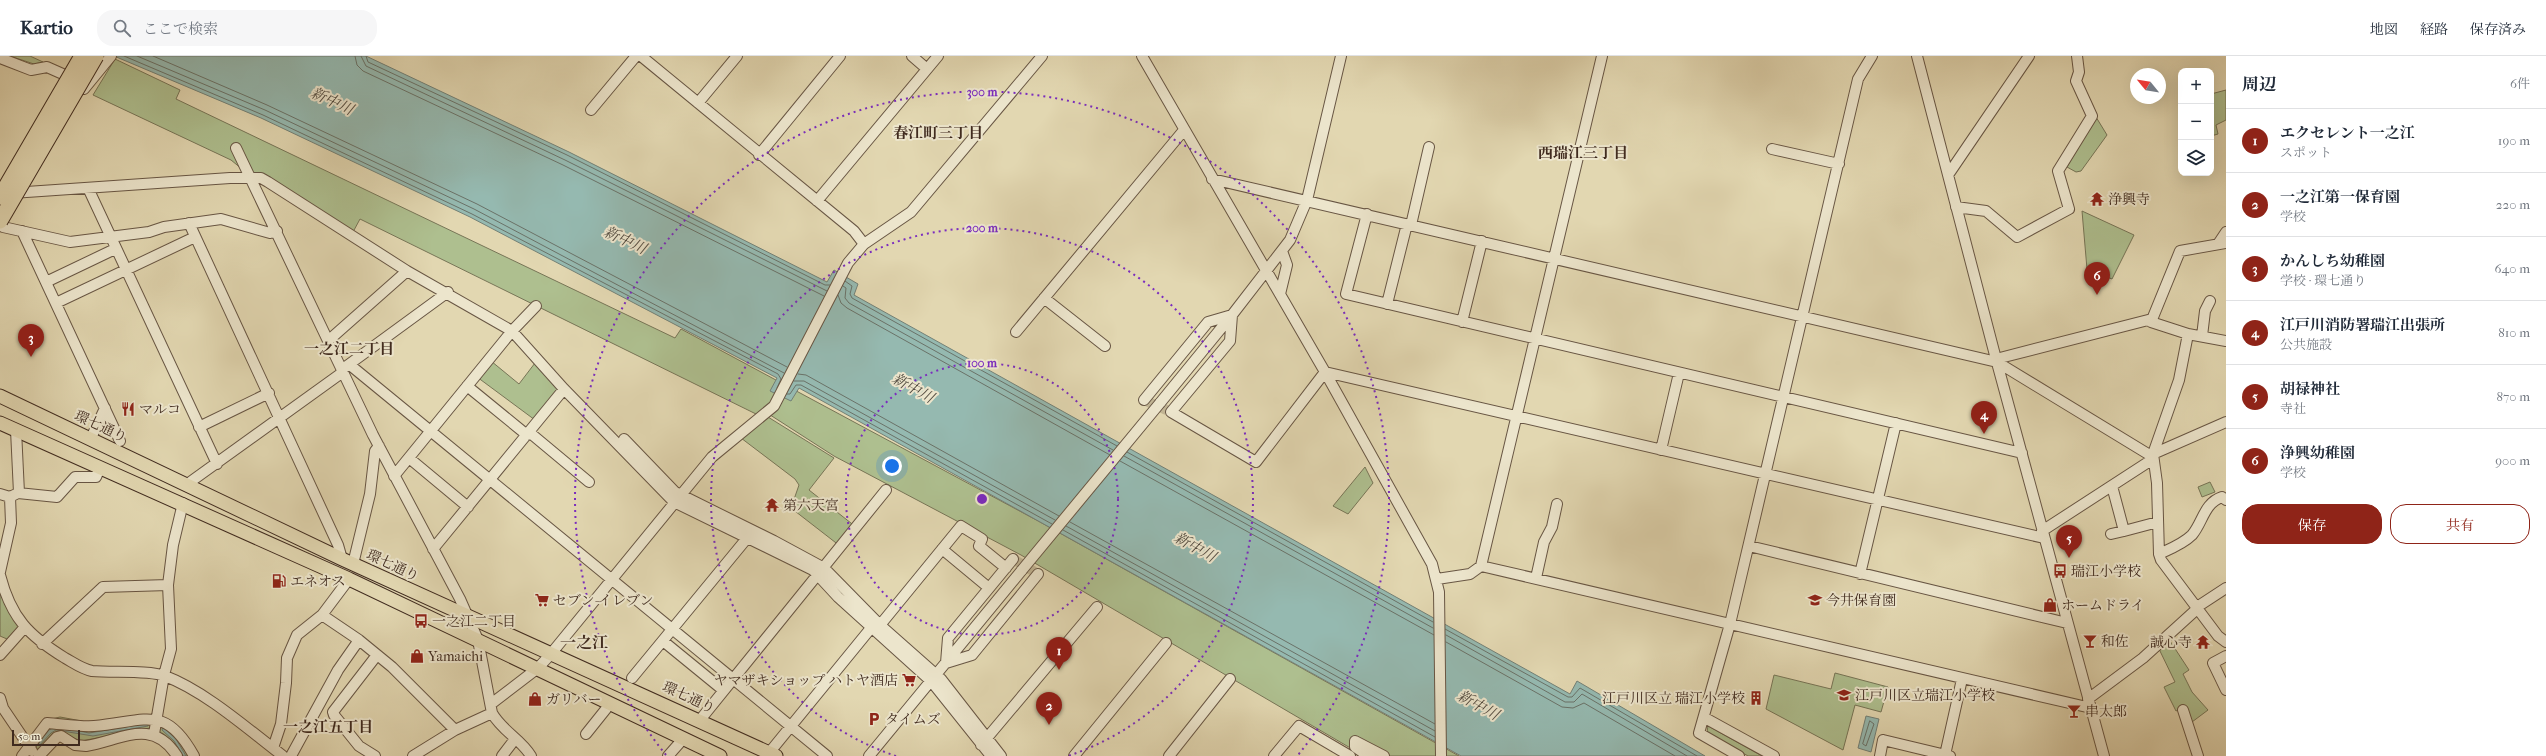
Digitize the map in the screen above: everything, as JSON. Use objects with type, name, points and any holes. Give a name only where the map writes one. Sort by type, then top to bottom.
[{"type":"highway","points":[[0,195],[82,56]]},
{"type":"highway","points":[[1,227],[96,56]]},
{"type":"main road","name":"環七通り","points":[[0,396],[347,561],[550,655],[700,720],[773,754]]},
{"type":"main road","points":[[0,423],[183,503],[349,579],[720,756]]},
{"type":"street","points":[[0,186],[76,56]]},
{"type":"street","points":[[111,56],[87,83],[24,192],[1,227],[70,242],[221,219],[270,233],[277,231]]},
{"type":"street","points":[[591,110],[636,56]]},
{"type":"street","points":[[641,56],[759,155],[854,231],[864,244]]},
{"type":"street","points":[[698,103],[737,56]]},
{"type":"street","points":[[759,155],[840,56]]},
{"type":"street","points":[[912,56],[927,69]]},
{"type":"street","points":[[817,201],[938,56]]},
{"type":"street","points":[[412,756],[492,708],[538,668],[550,655],[610,579],[712,457],[774,406],[848,263],[864,244],[911,212],[1042,56]]},
{"type":"street","points":[[1142,56],[1325,372],[1426,552],[1437,579],[1439,592],[1441,756]]},
{"type":"street","points":[[869,756],[936,680],[946,663],[1267,272],[1290,240],[1307,200],[1341,56]]},
{"type":"street","points":[[1437,579],[1470,574],[1481,566],[1602,56]]},
{"type":"street","points":[[1739,756],[1699,733],[1705,718],[1730,624],[1858,79],[1872,56]]},
{"type":"street","points":[[1917,56],[1996,361],[2104,756]]},
{"type":"street","points":[[1948,175],[2030,56]]},
{"type":"street","points":[[1956,207],[1986,211],[2017,237],[2069,209],[2058,171],[2092,116],[2076,81],[2079,72],[2077,56]]},
{"type":"street","points":[[0,58],[31,70],[47,67],[65,75]]},
{"type":"street","points":[[1016,332],[1184,130]]},
{"type":"street","points":[[1387,304],[1429,147]]},
{"type":"street","points":[[236,148],[244,168],[253,179],[329,340],[345,369],[378,446],[468,617],[478,640],[496,721],[516,739],[531,756]]},
{"type":"street","points":[[1772,149],[1839,164]]},
{"type":"street","points":[[0,195],[24,192],[230,178],[261,178],[407,271],[448,292],[512,331],[564,389],[677,498],[748,537],[821,571]]},
{"type":"street","points":[[1212,179],[1996,361],[2153,456]]},
{"type":"street","points":[[88,188],[115,249],[217,464]]},
{"type":"street","points":[[1367,214],[1346,294],[2022,453]]},
{"type":"street","points":[[189,224],[280,416],[338,545],[347,561]]},
{"type":"street","points":[[22,231],[120,441]]},
{"type":"street","points":[[2226,232],[2222,244],[2180,251],[2151,322],[2188,334],[2226,341]]},
{"type":"street","points":[[56,303],[195,237]]},
{"type":"street","points":[[1462,322],[1482,241]]},
{"type":"street","points":[[46,282],[115,249]]},
{"type":"street","points":[[1280,294],[1287,265],[1282,251]]},
{"type":"street","points":[[329,340],[407,271]]},
{"type":"street","points":[[186,485],[217,464],[448,292]]},
{"type":"street","points":[[1044,298],[1105,346]]},
{"type":"street","points":[[2202,336],[2206,311],[2210,301]]},
{"type":"street","points":[[394,476],[512,331],[536,306]]},
{"type":"street","points":[[1144,400],[1208,322],[1232,315]]},
{"type":"street","points":[[1232,315],[1230,340],[1171,412],[1256,462],[1325,372]]},
{"type":"street","points":[[1996,361],[2152,319]]},
{"type":"street","points":[[2188,334],[2180,380],[2153,456],[2157,483],[2159,554],[2161,560],[2218,636],[2225,640]]},
{"type":"street","points":[[345,369],[430,431],[827,756]]},
{"type":"street","points":[[1325,372],[1878,500],[2043,535],[2153,456],[2226,422]]},
{"type":"street","points":[[1660,450],[1679,373]]},
{"type":"street","points":[[467,386],[589,482]]},
{"type":"street","points":[[433,549],[564,389]]},
{"type":"street","points":[[199,427],[269,393]]},
{"type":"street","points":[[91,438],[105,408]]},
{"type":"street","points":[[1860,574],[1896,423]]},
{"type":"street","points":[[0,572],[11,523],[15,495],[16,430]]},
{"type":"street","points":[[624,439],[675,492],[677,498],[774,541],[821,571],[875,628],[936,680],[983,742],[991,756]]},
{"type":"street","points":[[347,561],[370,494],[375,451],[378,446]]},
{"type":"street","points":[[409,458],[468,507]]},
{"type":"street","points":[[0,494],[57,497],[75,477],[96,477],[100,468]]},
{"type":"street","points":[[2112,486],[2124,531]]},
{"type":"street","points":[[700,720],[886,490]]},
{"type":"street","points":[[2159,554],[2183,542],[2192,535],[2205,512],[2216,499],[2222,497],[2226,500]]},
{"type":"street","points":[[22,756],[34,753],[57,737],[61,736],[75,745],[86,746],[147,733],[155,724],[164,675],[171,649],[168,585],[173,545],[183,503]]},
{"type":"street","points":[[1536,578],[1544,542],[1552,527],[1557,504]]},
{"type":"street","points":[[2111,534],[2158,522]]},
{"type":"street","points":[[773,754],[790,726],[961,526],[982,539],[980,546],[1006,568]]},
{"type":"street","points":[[632,678],[748,537]]},
{"type":"street","points":[[1748,546],[2067,623]]},
{"type":"street","points":[[942,549],[989,588]]},
{"type":"street","points":[[946,663],[948,638],[1013,559]]},
{"type":"street","points":[[1481,566],[1962,679],[2090,704]]},
{"type":"street","points":[[946,663],[972,655],[1038,574]]},
{"type":"street","points":[[0,576],[4,592],[24,628],[42,644],[86,670],[164,675],[205,699],[282,756]]},
{"type":"street","points":[[273,748],[281,724],[286,683],[286,658],[297,635],[322,615],[349,579]]},
{"type":"street","points":[[42,644],[103,587],[168,585]]},
{"type":"street","points":[[2090,704],[2197,608],[2226,588]]},
{"type":"street","points":[[983,742],[1097,607]]},
{"type":"street","points":[[322,615],[377,654],[455,730]]},
{"type":"street","points":[[0,655],[24,628]]},
{"type":"street","points":[[875,628],[932,670]]},
{"type":"street","points":[[292,756],[338,670],[359,640]]},
{"type":"street","points":[[663,641],[723,690]]},
{"type":"street","points":[[1074,756],[1166,643]]},
{"type":"street","points":[[375,756],[359,746],[333,712],[377,654]]},
{"type":"street","points":[[2226,656],[2213,663],[2226,690]]},
{"type":"street","points":[[1169,756],[1230,679]]},
{"type":"street","points":[[1880,756],[1883,740],[1948,755],[1962,679]]},
{"type":"street","points":[[0,698],[3,708],[34,753]]},
{"type":"street","points":[[586,734],[610,704]]},
{"type":"street","points":[[2183,710],[2198,756]]},
{"type":"street","points":[[1705,718],[1774,756]]},
{"type":"street","points":[[34,753],[47,723],[92,726],[155,724],[164,721],[182,736],[194,756]]},
{"type":"street","points":[[155,724],[165,741],[177,756]]},
{"type":"street","points":[[1274,756],[1299,726],[1350,756]]},
{"type":"street","points":[[502,756],[516,739]]},
{"type":"street","points":[[668,756],[683,739]]},
{"type":"street","points":[[1368,756],[1355,747],[1354,741],[1384,756]]},
{"type":"street","points":[[983,742],[1001,756]]},
{"type":"green space","points":[[10,56],[30,56],[43,62],[34,64]]},
{"type":"green space","points":[[115,59],[180,90],[176,99],[675,338],[681,329],[1040,522],[1459,756],[1364,756],[1021,555],[834,456],[764,411],[756,414],[360,219],[353,232],[266,175],[248,174],[231,160],[93,95]]},
{"type":"green space","points":[[2226,90],[2226,120],[2216,125],[2218,134],[2214,135],[2214,104],[2214,93]]},
{"type":"green space","points":[[2096,117],[2107,135],[2081,171],[2076,172],[2067,167]]},
{"type":"green space","points":[[2082,211],[2134,235],[2112,279],[2087,269]]},
{"type":"green space","points":[[491,361],[519,384],[535,363],[560,390],[535,420],[477,377]]},
{"type":"green space","points":[[768,417],[834,458],[809,490],[856,527],[840,546],[791,508],[799,485],[795,479],[741,438]]},
{"type":"green space","points":[[1365,467],[1373,483],[1348,514],[1333,506]]},
{"type":"green space","points":[[2210,482],[2215,492],[2202,497],[2198,487]]},
{"type":"green space","points":[[0,594],[20,627],[7,639],[0,636]]},
{"type":"green space","points":[[2170,641],[2189,670],[2183,674],[2192,692],[2208,710],[2192,722],[2186,706],[2176,711],[2164,687],[2175,682],[2159,649]]},
{"type":"green space","points":[[1835,673],[1888,687],[1881,712],[1855,705],[1843,750],[1766,709],[1774,675],[1831,689]]},
{"type":"green space","points":[[153,714],[150,728],[81,741],[61,733],[55,733],[38,750],[30,744],[43,721],[60,717],[98,724]]},
{"type":"green space","points":[[159,715],[195,756],[180,756],[171,742],[158,731]]},
{"type":"green space","points":[[1708,726],[1762,756],[1748,756],[1707,732]]},
{"type":"water","name":"新中川","points":[[114,56],[366,56],[569,152],[827,282],[834,270],[858,284],[854,295],[1570,694],[1577,681],[1705,756],[1461,756],[799,388],[791,401],[770,391],[777,378],[470,217],[261,118]]},
{"type":"water","points":[[1866,716],[1879,719],[1871,752],[1858,748]]},
{"type":"water","points":[[149,723],[148,726],[93,736],[56,730],[51,733],[39,746],[37,744],[49,730],[56,726],[89,733]]},
{"type":"water","points":[[163,727],[176,739],[186,756],[183,756],[174,741],[162,730]]},
{"type":"tunnel","points":[[1144,400],[1171,412]]},
{"type":"tunnel","points":[[1013,559],[1038,574]]},
{"type":"place","name":"浄興寺","points":[[2097,199]]},
{"type":"place","name":"浄興幼稚園","points":[[2097,295]]},
{"type":"place","name":"かんしち幼稚園","points":[[31,357]]},
{"type":"place","name":"マルコ","points":[[128,409]]},
{"type":"place","name":"江戸川消防署瑞江出張所","points":[[1984,434]]},
{"type":"place","name":"第六天宮","points":[[772,505]]},
{"type":"place","name":"胡禄神社","points":[[2069,558]]},
{"type":"place","name":"瑞江小学校","points":[[2060,571]]},
{"type":"place","name":"エネオス","points":[[279,581]]},
{"type":"place","name":"セブン-イレブン","points":[[542,600]]},
{"type":"place","name":"今井保育園","points":[[1815,600]]},
{"type":"place","name":"ホームドライ","points":[[2050,605]]},
{"type":"place","name":"一之江二丁目","points":[[421,621]]},
{"type":"place","name":"和佐","points":[[2090,641]]},
{"type":"place","name":"誠心寺","points":[[2203,642]]},
{"type":"place","name":"Yamaichi","points":[[417,656]]},
{"type":"place","name":"エクセレント一之江","points":[[1059,670]]},
{"type":"place","name":"ヤマザキショップ ハトヤ酒店","points":[[909,680]]},
{"type":"place","name":"江戸川区立瑞江小学校","points":[[1844,695]]},
{"type":"place","name":"江戸川区立 瑞江小学校","points":[[1756,698]]},
{"type":"place","name":"ガリバー","points":[[535,699]]},
{"type":"place","name":"串太郎","points":[[2074,711]]},
{"type":"place","name":"タイムズ","points":[[874,719]]},
{"type":"place","name":"一之江第一保育園","points":[[1049,725]]},
{"type":"district","name":"春江町三丁目","points":[[938,133]]},
{"type":"district","name":"西瑞江三丁目","points":[[1583,153]]},
{"type":"district","name":"一之江二丁目","points":[[349,349]]},
{"type":"district","name":"一之江","points":[[584,642]]},
{"type":"district","name":"一之江五丁目","points":[[328,727]]}]
